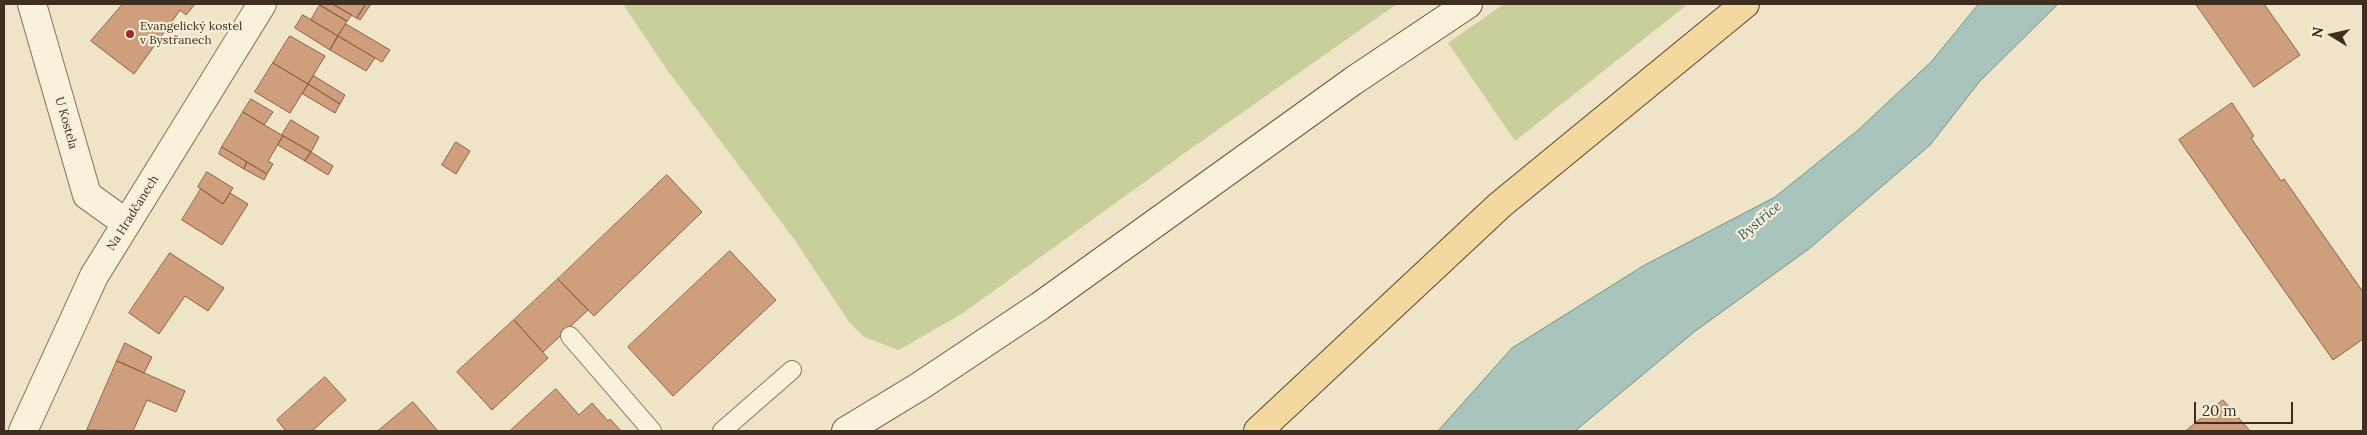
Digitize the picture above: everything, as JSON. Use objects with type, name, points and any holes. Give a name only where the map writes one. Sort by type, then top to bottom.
[{"type":"main road","points":[[1258,431],[1500,205],[1744,4]]},
{"type":"street","name":"U Kostela","points":[[32,4],[87,195],[126,223]]},
{"type":"street","name":"Na Hradčanech","points":[[22,431],[94,276],[262,4]]},
{"type":"street","points":[[846,431],[920,386],[1040,306],[1353,81],[1468,4]]},
{"type":"lane","points":[[570,336],[652,431]]},
{"type":"lane","points":[[722,431],[792,370]]},
{"type":"green space","points":[[623,4],[1397,4],[1189,150],[963,313],[899,350],[864,337],[849,322],[796,242],[670,74]]},
{"type":"green space","points":[[1504,4],[1688,4],[1515,141],[1448,43]]},
{"type":"water","name":"Bystřice","points":[[1979,4],[2058,4],[1980,81],[1930,145],[1810,248],[1694,332],[1575,431],[1438,431],[1512,348],[1643,266],[1775,197],[1857,131],[1931,62]]},
{"type":"building","name":"Evangelický kostel v Bystřanech","points":[[123,4],[195,4],[186,15],[180,10],[134,74],[91,41]]},
{"type":"building","points":[[318,4],[333,4],[352,15],[347,21]]},
{"type":"building","points":[[333,4],[366,4],[357,18]]},
{"type":"building","points":[[366,4],[371,4],[360,20],[357,18]]},
{"type":"building","points":[[2196,4],[2264,4],[2300,55],[2254,87]]},
{"type":"building","points":[[320,5],[347,21],[338,36],[311,20]]},
{"type":"building","points":[[303,15],[338,36],[330,50],[295,28]]},
{"type":"building","points":[[346,24],[390,50],[382,62],[338,36]]},
{"type":"building","points":[[290,36],[325,56],[308,84],[273,63]]},
{"type":"building","points":[[338,36],[375,58],[366,71],[330,50]]},
{"type":"building","points":[[273,63],[308,84],[290,113],[255,92]]},
{"type":"building","points":[[314,76],[345,95],[340,104],[308,84]]},
{"type":"building","points":[[308,84],[340,104],[335,113],[303,94]]},
{"type":"building","points":[[251,99],[273,112],[264,125],[243,112]]},
{"type":"building","points":[[2232,103],[2254,136],[2251,138],[2281,181],[2284,179],[2363,292],[2363,339],[2333,360],[2179,140]]},
{"type":"building","points":[[243,112],[283,136],[268,161],[273,164],[267,174],[222,147]]},
{"type":"building","points":[[291,120],[319,137],[311,152],[282,135]]},
{"type":"building","points":[[283,136],[311,152],[305,161],[278,145]]},
{"type":"building","points":[[456,142],[470,151],[456,174],[442,165]]},
{"type":"building","points":[[222,147],[247,162],[244,169],[219,154]]},
{"type":"building","points":[[311,152],[333,166],[328,175],[305,161]]},
{"type":"building","points":[[247,162],[267,174],[264,180],[244,169]]},
{"type":"building","points":[[207,172],[233,188],[223,204],[198,187]]},
{"type":"building","points":[[667,175],[702,212],[594,316],[558,279]]},
{"type":"building","points":[[201,189],[223,204],[230,193],[248,204],[222,245],[182,220]]},
{"type":"building","points":[[730,251],[776,300],[673,396],[628,347]]},
{"type":"building","points":[[170,253],[224,288],[208,311],[185,296],[159,334],[129,313]]},
{"type":"building","points":[[558,279],[588,310],[543,352],[514,320]]},
{"type":"building","points":[[514,320],[548,358],[492,410],[457,372]]},
{"type":"building","points":[[125,343],[152,357],[144,373],[117,361]]},
{"type":"building","points":[[117,361],[185,391],[176,412],[147,400],[133,431],[87,430]]},
{"type":"building","points":[[325,377],[346,400],[312,431],[286,431],[277,420]]},
{"type":"building","points":[[556,389],[579,415],[592,403],[608,421],[610,419],[621,431],[510,431]]},
{"type":"building","points":[[2223,400],[2250,431],[2186,431]]},
{"type":"building","points":[[413,402],[438,431],[378,431]]},
{"type":"place","name":"Evangelický kostel v Bystřanech","points":[[130,34]]}]
